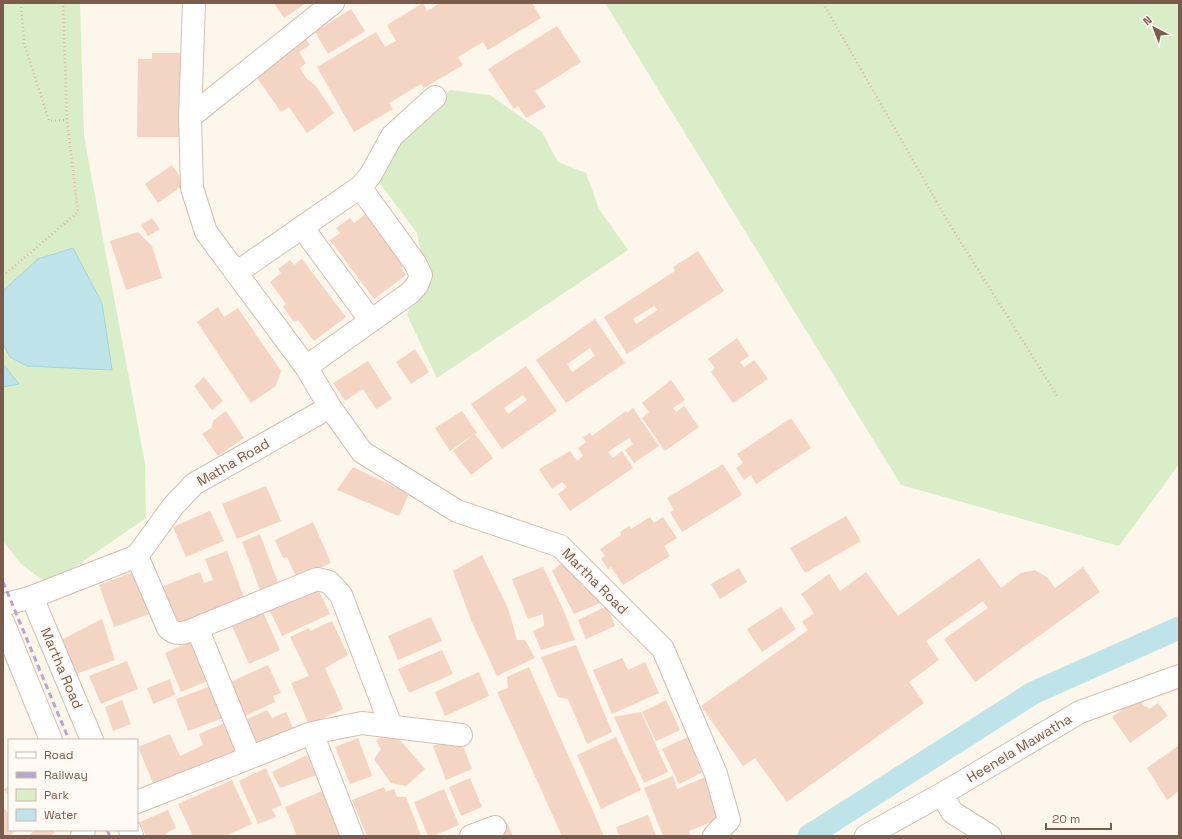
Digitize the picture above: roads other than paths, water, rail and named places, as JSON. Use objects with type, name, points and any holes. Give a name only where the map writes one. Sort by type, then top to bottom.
[{"type":"street","points":[[194,3],[190,117],[192,188],[206,232],[306,367],[330,407]]},
{"type":"street","points":[[190,117],[333,3]]},
{"type":"street","points":[[236,273],[360,187],[370,176],[392,136],[435,97]]},
{"type":"street","points":[[306,367],[410,293],[417,285],[421,275],[415,263],[360,187]]},
{"type":"street","points":[[302,227],[371,321]]},
{"type":"street","name":"Matha Road","points":[[137,556],[174,505],[194,484],[330,407]]},
{"type":"street","name":"Martha Road","points":[[330,407],[362,452],[457,511],[560,546],[663,648],[716,774],[729,820],[714,836]]},
{"type":"street","points":[[3,605],[32,597],[137,556],[168,628],[172,632],[180,634],[317,578],[329,582],[341,595],[391,726]]},
{"type":"street","name":"Martha Road","points":[[32,597],[92,739]]},
{"type":"street","points":[[3,622],[51,739]]},
{"type":"street","points":[[197,628],[250,757]]},
{"type":"street","name":"Heenela Mawatha","points":[[866,836],[942,794],[1080,712],[1179,676]]},
{"type":"street","points":[[138,802],[312,733],[362,723],[461,735]]},
{"type":"street","points":[[312,733],[352,836]]},
{"type":"street","points":[[942,794],[952,812],[990,836]]},
{"type":"street","points":[[471,836],[495,827]]},
{"type":"water","points":[[73,248],[102,303],[112,370],[27,366],[10,357],[3,344],[3,291],[38,259]]},
{"type":"water","points":[[3,364],[19,384],[3,387]]},
{"type":"waterway","points":[[809,836],[1033,693],[1179,628]]},
{"type":"railway","points":[[3,582],[69,739]]},
{"type":"railway","points":[[108,831],[110,836]]}]
